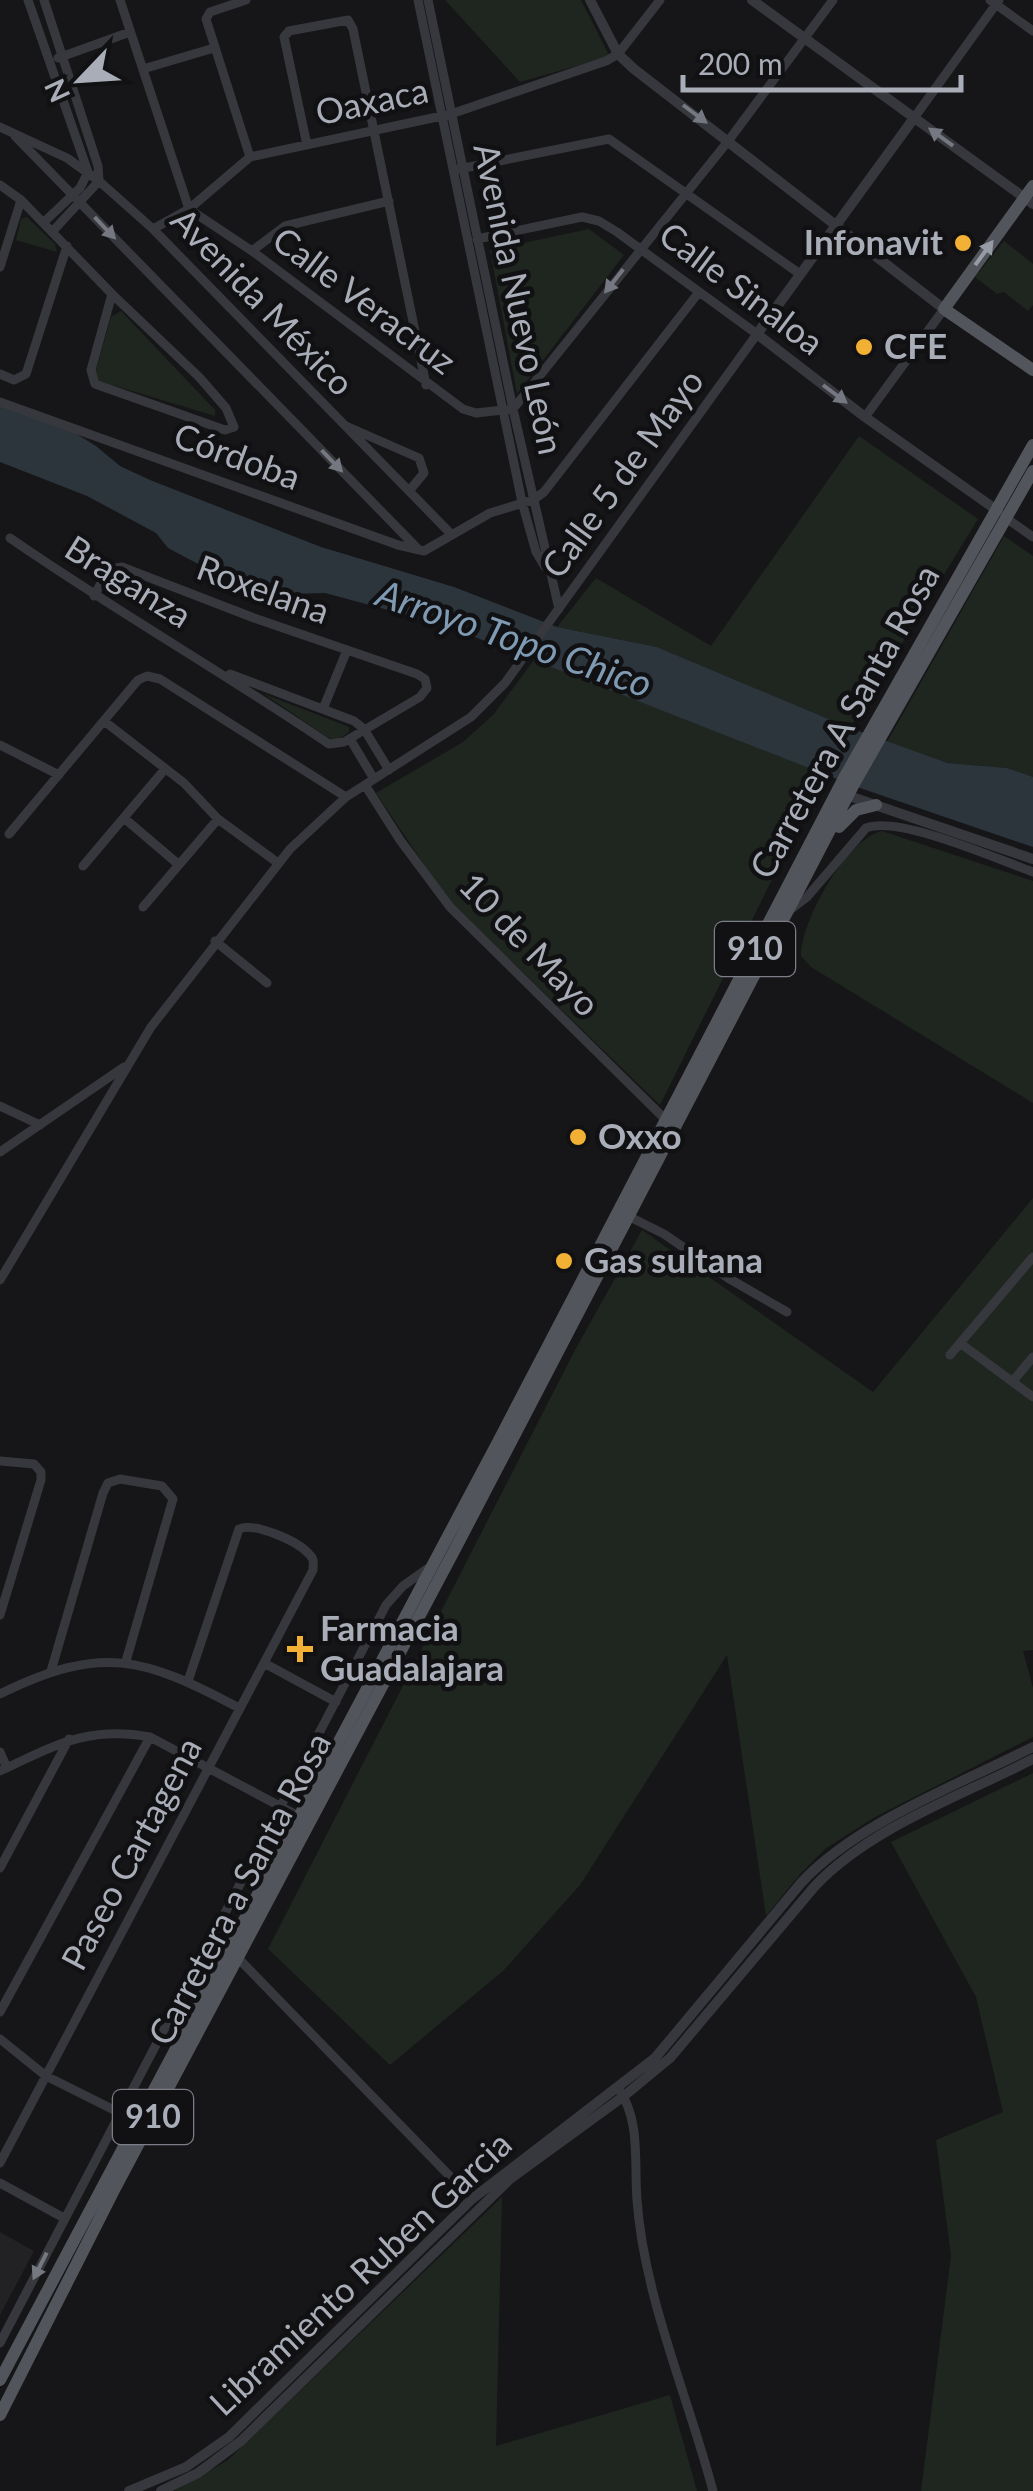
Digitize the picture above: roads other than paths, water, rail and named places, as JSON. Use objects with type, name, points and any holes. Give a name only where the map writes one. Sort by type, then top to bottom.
[{"type":"main road","points":[[1030,196],[944,309],[1033,370]]},
{"type":"main road","name":"910","points":[[1002,515],[1030,465],[1033,445]]},
{"type":"main road","name":"Carretera A Santa Rosa","points":[[502,1444],[879,726],[1002,515]]},
{"type":"main road","name":"Carretera A Santa Rosa","points":[[502,1444],[628,1216],[670,1123],[787,912],[849,785]]},
{"type":"main road","points":[[814,861],[825,852],[848,815],[876,805]]},
{"type":"main road","name":"Carretera a Santa Rosa","points":[[0,2415],[46,2310],[109,2188],[237,1957],[433,1565],[502,1444]]},
{"type":"main road","name":"Carretera a Santa Rosa","points":[[143,2124],[194,2016],[247,1916],[305,1820],[502,1444]]},
{"type":"main road","name":"Carretera a Santa Rosa","points":[[0,2380],[46,2310]]},
{"type":"street","points":[[28,0],[88,172],[76,199],[52,232]]},
{"type":"street","points":[[43,222],[99,181],[98,166],[44,0]]},
{"type":"street","points":[[120,0],[190,209]]},
{"type":"street","points":[[246,0],[208,13],[206,19],[250,157]]},
{"type":"street","points":[[418,0],[428,22]]},
{"type":"street","name":"Avenida Nuevo León","points":[[428,0],[435,58],[528,501],[560,609]]},
{"type":"street","points":[[590,0],[618,54],[944,309],[865,417]]},
{"type":"street","points":[[618,54],[660,0]]},
{"type":"street","points":[[752,0],[914,118],[1030,196]]},
{"type":"street","points":[[509,410],[728,140],[832,0]]},
{"type":"street","points":[[995,1],[1033,32]]},
{"type":"street","name":"Calle 5 de Mayo","points":[[0,1280],[126,1066],[215,941],[304,833],[346,798],[471,717],[506,683],[995,1]]},
{"type":"street","points":[[306,145],[284,44],[289,31],[348,20],[354,29],[426,385]]},
{"type":"street","points":[[50,62],[130,32]]},
{"type":"street","points":[[143,69],[214,48]]},
{"type":"street","name":"Oaxaca","points":[[152,229],[190,209],[250,157],[447,114],[618,54]]},
{"type":"street","name":"Avenida México","points":[[0,127],[68,158],[99,181],[152,229],[452,535]]},
{"type":"street","name":"Avenida México","points":[[13,134],[420,551]]},
{"type":"street","points":[[458,169],[609,139],[800,274]]},
{"type":"street","points":[[0,185],[21,200],[200,378],[226,408],[234,427],[225,430],[96,384],[91,370],[112,294]]},
{"type":"street","points":[[0,267],[21,200]]},
{"type":"street","points":[[252,251],[285,226],[389,201]]},
{"type":"street","name":"Calle Veracruz","points":[[190,209],[463,409],[509,410]]},
{"type":"street","name":"Calle Sinaloa","points":[[474,241],[586,217],[606,225],[1002,515]]},
{"type":"street","points":[[0,374],[14,380],[26,374],[67,246]]},
{"type":"street","points":[[420,551],[432,548],[490,512],[528,501],[552,483],[699,292]]},
{"type":"street","points":[[766,322],[765,334],[772,346]]},
{"type":"street","name":"Córdoba","points":[[0,402],[420,551]]},
{"type":"street","points":[[343,425],[416,454],[424,473],[408,491]]},
{"type":"street","points":[[1002,515],[1033,537]]},
{"type":"street","name":"Braganza","points":[[10,538],[94,596],[332,744]]},
{"type":"street","name":"Roxelana","points":[[94,596],[108,569],[122,567],[417,674],[427,684],[420,697],[350,738],[332,744]]},
{"type":"street","points":[[323,709],[347,650]]},
{"type":"street","name":"Braganza","points":[[218,670],[354,721],[364,730]]},
{"type":"street","points":[[9,834],[138,680],[147,676],[160,679],[346,798]]},
{"type":"street","points":[[104,721],[184,783],[218,819],[278,863]]},
{"type":"street","points":[[364,730],[389,770]]},
{"type":"street","name":"10 de Mayo","points":[[350,738],[400,840],[450,907],[670,1123]]},
{"type":"street","points":[[0,745],[59,774]]},
{"type":"street","points":[[83,866],[166,769]]},
{"type":"street","points":[[849,785],[876,805],[1033,858]]},
{"type":"street","points":[[124,818],[178,864]]},
{"type":"street","points":[[143,907],[218,819]]},
{"type":"street","points":[[787,912],[808,897],[854,841],[873,825],[913,830],[1033,872]]},
{"type":"street","points":[[215,941],[267,984]]},
{"type":"street","points":[[0,1152],[126,1066]]},
{"type":"street","points":[[0,1106],[40,1125]]},
{"type":"street","points":[[628,1216],[664,1234],[786,1312]]},
{"type":"street","points":[[950,1355],[1033,1257]]},
{"type":"street","points":[[960,1343],[1033,1398]]},
{"type":"street","points":[[1013,1380],[1033,1357]]},
{"type":"street","points":[[0,1462],[34,1464],[40,1472],[0,1615]]},
{"type":"street","points":[[51,1671],[103,1493],[108,1483],[120,1479],[162,1486],[172,1494],[172,1508],[126,1661]]},
{"type":"street","name":"Paseo Cartagena","points":[[0,2163],[4,2145],[46,2076],[313,1570],[314,1560],[307,1551],[254,1525],[239,1528],[188,1681]]},
{"type":"street","points":[[0,2343],[386,1605],[433,1565]]},
{"type":"street","points":[[0,1694],[51,1671],[126,1661],[188,1681],[240,1708]]},
{"type":"street","points":[[264,1663],[336,1702]]},
{"type":"street","points":[[0,1752],[4,1770],[69,1739],[109,1732],[150,1737],[305,1820]]},
{"type":"street","points":[[0,2012],[150,1737]]},
{"type":"street","points":[[0,1868],[69,1739]]},
{"type":"street","name":"Libramiento Ruben Garcia","points":[[161,2491],[198,2473],[241,2441],[499,2189],[621,2092],[676,2035],[827,1856],[867,1831],[1033,1746]]},
{"type":"street","name":"Libramiento Ruben Garcia","points":[[130,2491],[186,2467],[229,2437],[472,2199],[670,2058],[800,1903],[842,1859],[886,1832],[1033,1759]]},
{"type":"street","points":[[228,1907],[247,1916]]},
{"type":"street","points":[[237,1957],[472,2199]]},
{"type":"street","points":[[177,2007],[194,2016]]},
{"type":"street","points":[[0,2039],[46,2076],[143,2124]]},
{"type":"street","points":[[621,2092],[634,2128],[642,2246],[712,2491]]},
{"type":"street","points":[[87,2177],[109,2188]]},
{"type":"street","points":[[0,2184],[64,2218]]},
{"type":"street","points":[[24,2299],[46,2310]]},
{"type":"water","name":"Arroyo Topo Chico","points":[[0,402],[67,428],[120,466],[150,480],[321,547],[454,587],[557,627],[657,647],[850,728],[948,763],[1007,768],[1033,777],[1033,847],[860,788],[444,625],[325,593],[286,594],[202,566],[168,548],[156,533],[87,496],[0,462]]},
{"type":"place","name":"Infonavit","points":[[963,243]]},
{"type":"place","name":"CFE","points":[[864,347]]},
{"type":"place","name":"Oxxo","points":[[578,1137]]},
{"type":"place","name":"Gas sultana","points":[[564,1261]]},
{"type":"place","name":"Farmacia Guadalajara","points":[[300,1649]]}]
